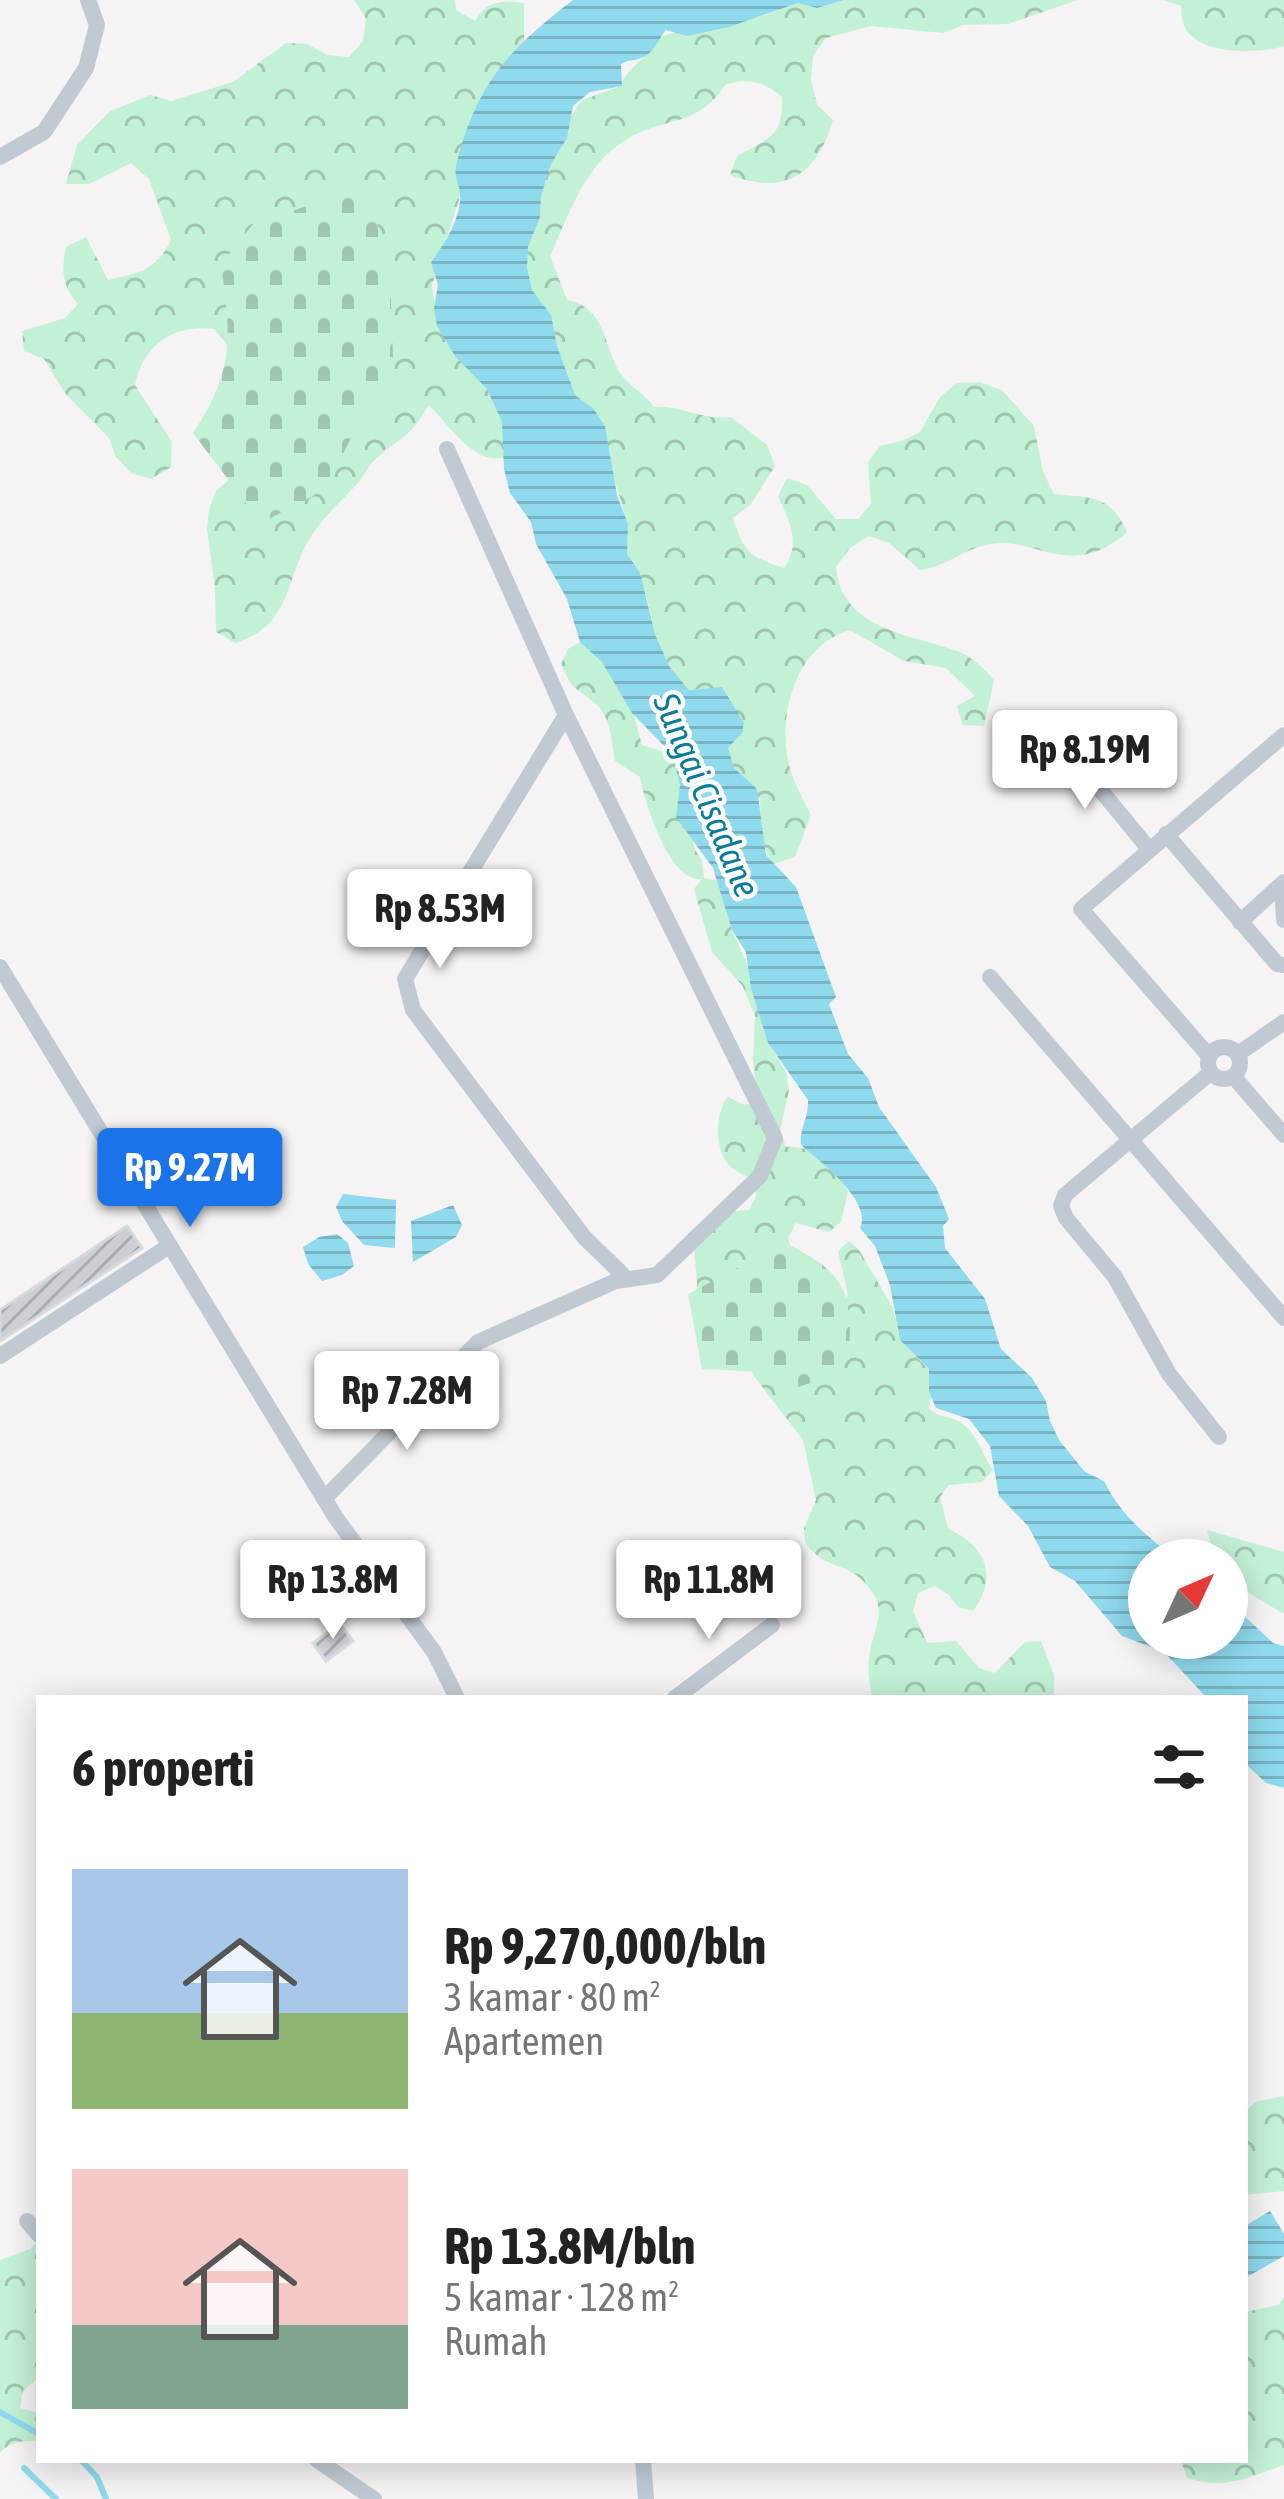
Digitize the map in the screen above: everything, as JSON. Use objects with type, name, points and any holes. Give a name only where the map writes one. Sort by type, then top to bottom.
[{"type":"street","points":[[0,157],[44,132],[86,68],[97,25],[88,0]]},
{"type":"street","points":[[325,1499],[478,1342],[616,1281],[657,1275],[760,1176],[775,1138],[566,716],[447,449]]},
{"type":"street","points":[[566,716],[405,979],[413,1010],[584,1237],[621,1271],[616,1281]]},
{"type":"street","points":[[1238,1054],[1238,1070],[1223,1079],[1081,910],[1284,735]]},
{"type":"street","points":[[1061,742],[1150,849]]},
{"type":"street","points":[[1166,834],[1280,965]]},
{"type":"street","points":[[1240,922],[1283,883]]},
{"type":"street","points":[[1283,883],[1284,920]]},
{"type":"street","points":[[0,967],[325,1499],[434,1652],[456,1695]]},
{"type":"street","points":[[990,977],[1284,1318]]},
{"type":"street","points":[[1238,1054],[1284,1022]]},
{"type":"street","points":[[1219,1437],[1169,1374],[1114,1277],[1061,1206],[1065,1196],[1130,1140],[1223,1047],[1238,1054]]},
{"type":"street","points":[[1233,1076],[1284,1135]]},
{"type":"street","points":[[0,1356],[169,1246]]},
{"type":"street","points":[[679,1695],[772,1625]]},
{"type":"street","points":[[321,2463],[363,2496]]},
{"type":"street","points":[[643,2463],[646,2499]]},
{"type":"green space","points":[[354,0],[455,0],[456,10],[475,21],[495,3],[524,3],[524,49],[474,152],[432,285],[448,335],[502,406],[505,457],[472,450],[429,405],[411,430],[375,459],[317,527],[278,612],[254,635],[235,643],[216,632],[207,529],[216,491],[246,465],[241,361],[214,329],[185,330],[153,348],[135,385],[172,442],[171,467],[151,479],[131,473],[116,457],[109,438],[65,393],[44,359],[24,351],[22,331],[65,318],[78,304],[64,278],[66,247],[86,237],[108,280],[146,269],[171,240],[149,179],[131,163],[89,184],[66,184],[77,145],[110,111],[151,95],[171,101],[233,82],[286,43],[349,57],[363,41],[366,19]]},
{"type":"green space","points":[[844,0],[1078,0],[1008,24],[963,25],[943,33],[871,26],[826,38],[813,56],[811,80],[817,105],[833,120],[818,155],[796,176],[783,181],[767,183],[730,175],[737,156],[772,135],[780,121],[782,97],[756,82],[726,84],[702,109],[632,136],[605,157],[585,182],[550,256],[567,300],[590,311],[621,374],[654,407],[731,417],[767,445],[775,466],[751,504],[733,518],[745,546],[763,560],[784,568],[792,549],[792,532],[778,496],[787,478],[807,485],[836,519],[858,519],[871,504],[868,462],[880,446],[920,432],[940,397],[957,383],[980,382],[1002,390],[1034,426],[1043,472],[1054,494],[1106,504],[1127,532],[1086,554],[1068,556],[1000,543],[920,570],[889,543],[869,536],[850,548],[836,567],[850,604],[880,626],[962,653],[994,680],[984,726],[963,725],[957,706],[975,696],[946,668],[904,661],[850,630],[831,639],[803,668],[788,708],[791,772],[811,815],[795,857],[774,864],[763,841],[760,799],[736,776],[700,689],[689,690],[669,666],[655,634],[646,595],[627,554],[625,515],[593,408],[575,395],[521,288],[530,176],[582,100],[621,86],[659,38],[686,28],[759,17],[798,3],[817,8]]},
{"type":"green space","points":[[1164,0],[1284,0],[1284,46],[1244,51],[1214,47],[1191,35],[1181,6]]},
{"type":"green space","points":[[363,194],[389,248],[393,356],[388,393],[358,425],[329,480],[313,496],[261,523],[193,433],[223,371],[228,332],[221,264],[254,223],[341,195]]},
{"type":"green space","points":[[580,642],[596,645],[629,698],[642,745],[672,754],[692,816],[694,848],[704,878],[720,881],[732,930],[752,976],[768,1043],[786,1072],[789,1090],[780,1131],[786,1147],[823,1159],[848,1191],[841,1222],[829,1232],[796,1223],[788,1238],[793,1254],[838,1307],[848,1295],[838,1251],[849,1241],[859,1250],[893,1308],[900,1340],[935,1376],[929,1409],[969,1429],[993,1470],[982,1482],[949,1485],[940,1497],[948,1529],[980,1553],[985,1587],[973,1611],[958,1607],[935,1586],[918,1593],[913,1611],[927,1643],[956,1641],[979,1668],[995,1673],[1025,1642],[1041,1641],[1054,1675],[1054,1695],[872,1695],[868,1664],[879,1617],[876,1600],[861,1579],[825,1561],[805,1542],[804,1528],[816,1500],[803,1440],[698,1294],[694,1247],[717,1213],[749,1210],[756,1196],[756,1181],[734,1170],[724,1158],[718,1131],[728,1097],[758,1105],[755,1016],[742,985],[712,952],[694,889],[702,879],[690,877],[670,856],[653,822],[640,777],[615,761],[602,711],[565,674],[561,664],[568,649]]},
{"type":"green space","points":[[785,1243],[820,1263],[840,1285],[849,1313],[849,1353],[822,1379],[798,1387],[764,1372],[702,1369],[688,1294]]},
{"type":"green space","points":[[1207,1530],[1238,1539],[1209,1539]]},
{"type":"green space","points":[[1248,1542],[1284,1552],[1284,1614],[1248,1593]]},
{"type":"green space","points":[[1284,2096],[1284,2191],[1248,2195],[1248,2109],[1255,2102]]},
{"type":"green space","points":[[36,2243],[36,2380],[23,2391],[20,2408],[36,2412],[36,2441],[17,2442],[0,2453],[0,2260]]},
{"type":"green space","points":[[1284,2296],[1284,2465],[1225,2483],[1187,2478],[1182,2463],[1248,2463],[1248,2311],[1279,2305]]},
{"type":"water","name":"Sungai Cisadane","points":[[573,0],[844,0],[817,8],[798,3],[687,36],[666,30],[648,54],[621,64],[622,86],[590,92],[573,106],[567,138],[551,164],[541,196],[527,268],[532,290],[551,315],[575,395],[593,408],[605,426],[617,495],[628,524],[627,554],[640,573],[655,634],[669,666],[689,690],[722,687],[744,723],[742,733],[728,748],[734,768],[757,789],[766,855],[796,887],[836,997],[829,1004],[848,1054],[936,1187],[949,1219],[943,1226],[945,1248],[985,1299],[1001,1349],[1032,1378],[1046,1401],[1059,1440],[1085,1472],[1104,1481],[1119,1505],[1152,1539],[1128,1539],[1128,1638],[1075,1581],[1050,1567],[1028,1526],[999,1496],[990,1446],[969,1419],[936,1408],[929,1392],[929,1369],[900,1340],[890,1285],[875,1246],[860,1228],[859,1206],[843,1183],[801,1145],[808,1100],[768,1043],[746,952],[732,930],[713,868],[676,817],[680,785],[672,754],[632,713],[602,662],[580,642],[567,599],[536,544],[531,522],[510,493],[502,422],[487,389],[455,356],[437,326],[438,285],[431,262],[458,212],[456,166],[464,137],[485,91],[513,53]]},
{"type":"water","points":[[343,1194],[396,1200],[395,1248],[364,1245],[336,1207]]},
{"type":"water","points":[[453,1205],[462,1225],[456,1237],[413,1262],[411,1221]]},
{"type":"water","points":[[337,1234],[348,1243],[354,1266],[322,1281],[308,1264],[303,1247],[319,1237]]},
{"type":"water","points":[[1248,1620],[1273,1643],[1284,1646],[1284,1788],[1266,1783],[1248,1766],[1248,1695],[1204,1695],[1171,1659],[1248,1659]]},
{"type":"water","points":[[1270,2211],[1284,2234],[1284,2256],[1248,2276],[1248,2224]]},
{"type":"building","points":[[127,1226],[142,1248],[0,1341],[0,1310]]},
{"type":"building","points":[[340,1624],[353,1641],[326,1661],[313,1643]]},
{"type":"waterway","points":[[0,2412],[36,2432]]},
{"type":"waterway","points":[[84,2463],[97,2477],[106,2499]]},
{"type":"waterway","points":[[24,2468],[56,2499]]}]
